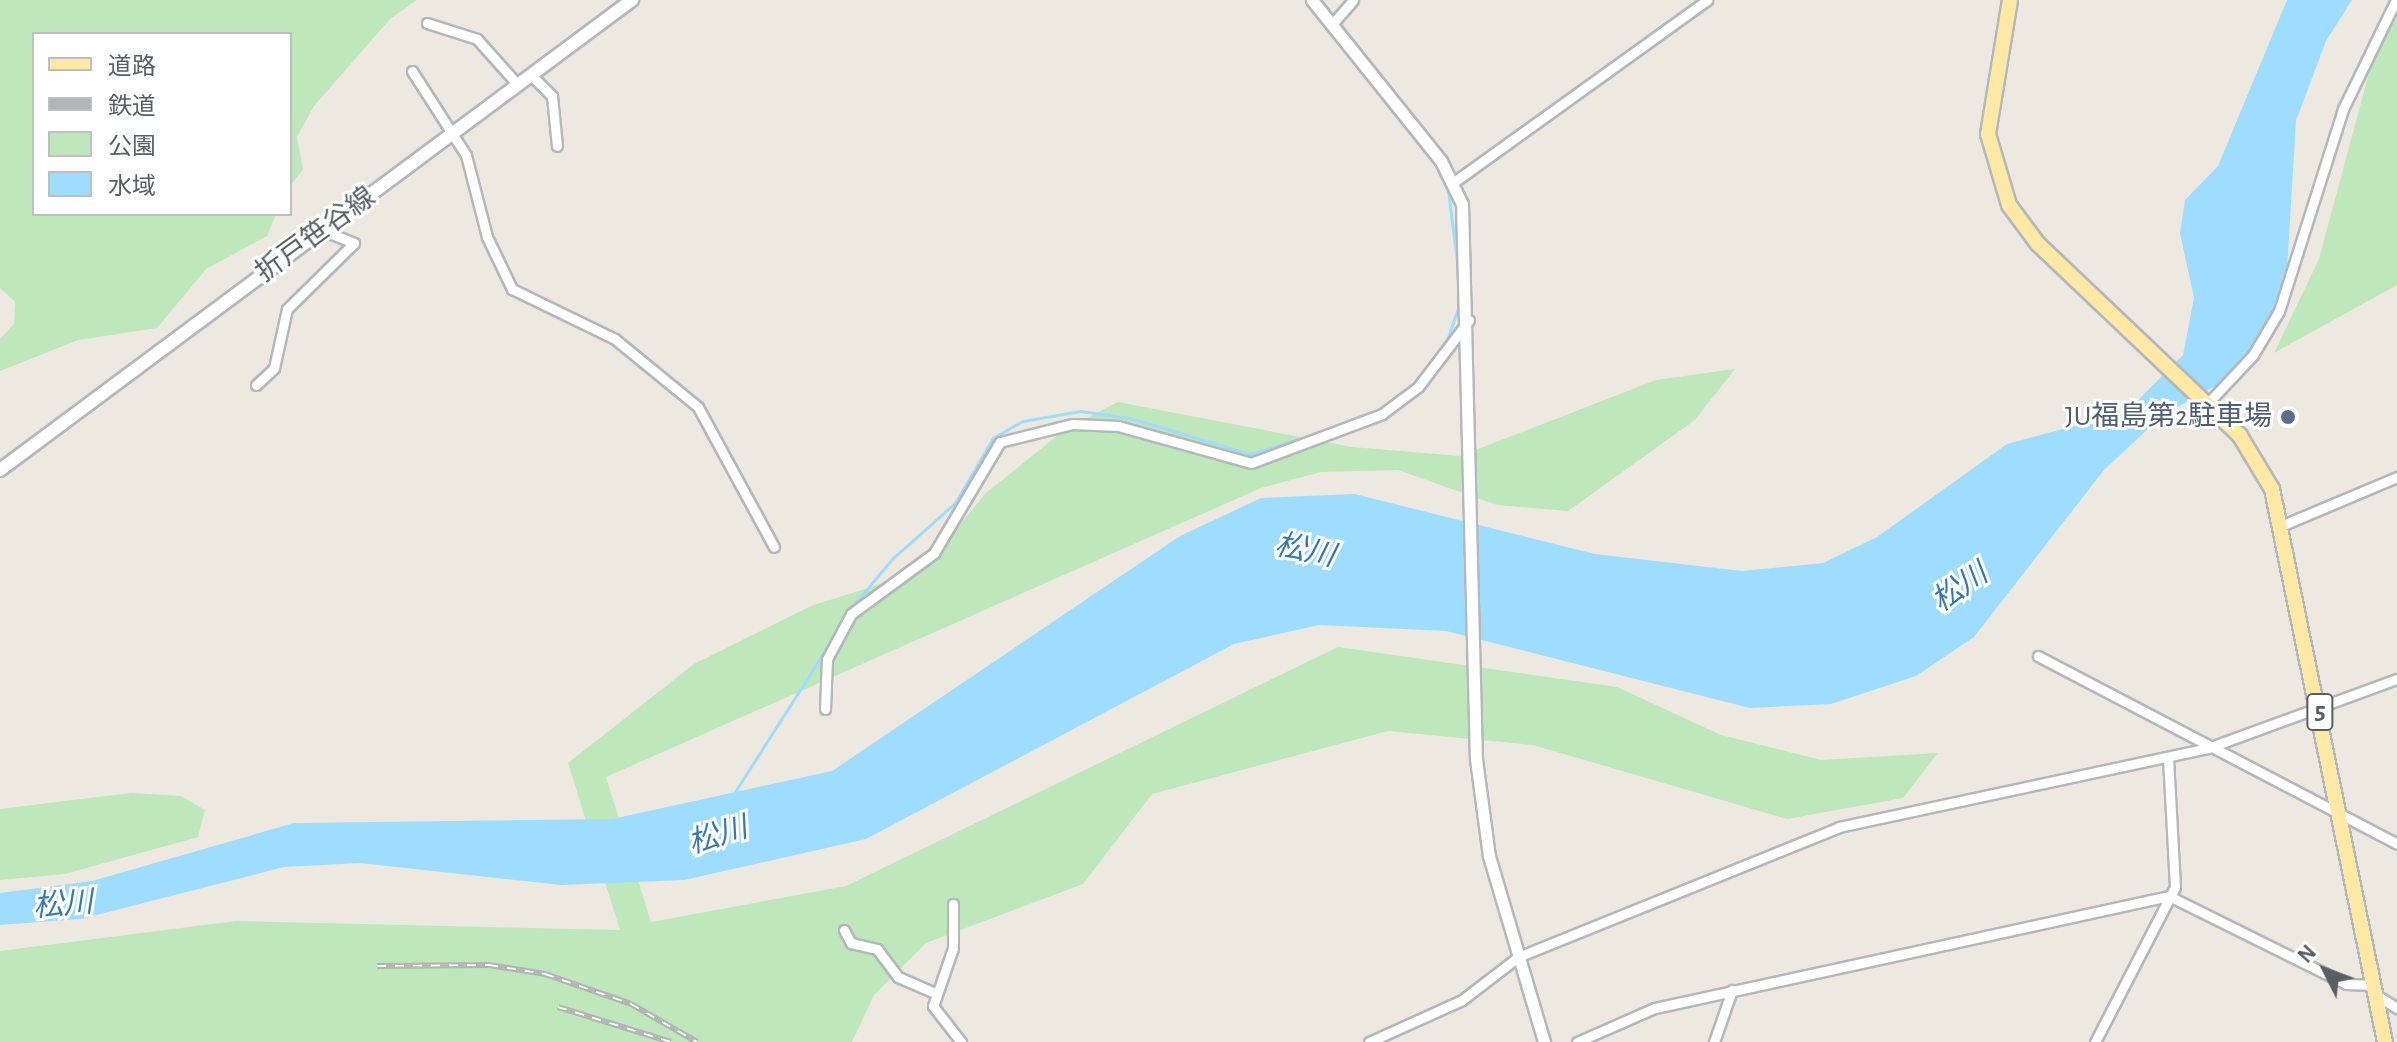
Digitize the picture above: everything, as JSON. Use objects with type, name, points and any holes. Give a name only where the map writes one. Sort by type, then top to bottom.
[{"type":"main road","name":"折戸笹谷線","points":[[0,470],[632,0]]},
{"type":"main road","name":"5","points":[[2010,0],[1989,119],[1999,181],[2032,238],[2207,404],[2255,457],[2283,525],[2385,1042]]},
{"type":"street","points":[[1312,0],[1334,22],[1454,182],[1468,240],[1476,759],[1484,834],[1517,958],[1544,1042]]},
{"type":"street","points":[[1334,22],[1353,0]]},
{"type":"street","points":[[1454,182],[1707,0]]},
{"type":"street","points":[[2207,404],[2253,355],[2279,311],[2343,109],[2396,0]]},
{"type":"street","points":[[427,23],[477,39],[518,85]]},
{"type":"street","points":[[412,71],[452,134],[512,289],[615,339],[698,407],[774,547]]},
{"type":"street","points":[[531,75],[552,96],[557,146]]},
{"type":"street","points":[[256,385],[274,368],[287,309],[354,243],[322,230]]},
{"type":"street","points":[[825,709],[827,659],[851,614],[941,545],[981,463],[1000,442],[1073,424],[1118,426],[1251,463],[1382,414],[1418,387],[1469,320]]},
{"type":"street","points":[[2283,525],[2397,477]]},
{"type":"street","points":[[2038,656],[2208,748],[2397,844]]},
{"type":"street","points":[[1369,1042],[1462,1000],[1517,958],[1654,896],[1839,827],[2208,748],[2397,679]]},
{"type":"street","points":[[2095,1042],[2172,897],[2168,757]]},
{"type":"street","points":[[1577,1042],[1655,1008],[2172,897],[2346,984],[2375,990],[2397,1008]]},
{"type":"street","points":[[953,904],[953,948],[935,993],[935,1010],[961,1042]]},
{"type":"street","points":[[844,930],[851,943],[877,949],[898,977],[935,993]]},
{"type":"street","points":[[1714,1042],[1732,990]]},
{"type":"green space","points":[[0,0],[417,0],[390,19],[314,106],[297,137],[303,169],[292,183],[292,32],[32,32],[32,216],[275,216],[267,236],[206,269],[157,328],[78,340],[0,371],[0,339],[14,324],[15,302],[0,288]]},
{"type":"green space","points":[[2397,17],[2397,285],[2274,353],[2319,259],[2373,58]]},
{"type":"green space","points":[[1735,369],[1695,420],[1568,511],[1497,505],[1398,470],[1321,472],[1261,488],[606,777],[651,922],[846,886],[1338,647],[1617,687],[1721,735],[1821,760],[1938,753],[1903,798],[1787,819],[1533,745],[1388,731],[1152,794],[1083,884],[926,943],[874,995],[852,1042],[0,1042],[0,951],[236,921],[620,930],[568,763],[694,664],[811,606],[922,571],[985,494],[1064,430],[1118,402],[1352,447],[1460,456],[1656,380]]},
{"type":"green space","points":[[131,793],[181,796],[205,810],[198,837],[65,874],[0,880],[0,809]]},
{"type":"water","name":"松川","points":[[2287,0],[2352,0],[2326,41],[2296,121],[2286,287],[2261,339],[2224,381],[2163,415],[2104,470],[1974,637],[1916,676],[1831,704],[1750,708],[1446,631],[1319,625],[1234,644],[866,839],[684,880],[561,885],[360,863],[284,867],[81,919],[0,925],[0,893],[92,881],[294,823],[612,819],[832,771],[1180,536],[1261,498],[1355,494],[1595,554],[1742,571],[1823,563],[1877,537],[2007,444],[2126,412],[2183,355],[2194,298],[2180,233],[2185,200],[2218,166]]},
{"type":"waterway","points":[[1462,171],[1697,0]]},
{"type":"waterway","points":[[1447,183],[1458,269]]},
{"type":"waterway","points":[[1446,343],[1459,305]]},
{"type":"waterway","points":[[1409,389],[1423,374]]},
{"type":"waterway","points":[[850,609],[893,558],[955,503],[993,438],[1023,421],[1080,411],[1130,418],[1250,454],[1313,435]]},
{"type":"waterway","name":"松川","points":[[731,798],[836,633]]},
{"type":"railway","points":[[377,966],[489,965],[545,974],[631,1004],[697,1042]]},
{"type":"railway","points":[[558,1007],[671,1042]]},
{"type":"place","name":"JU福島第2駐車場","points":[[2288,417]]}]
